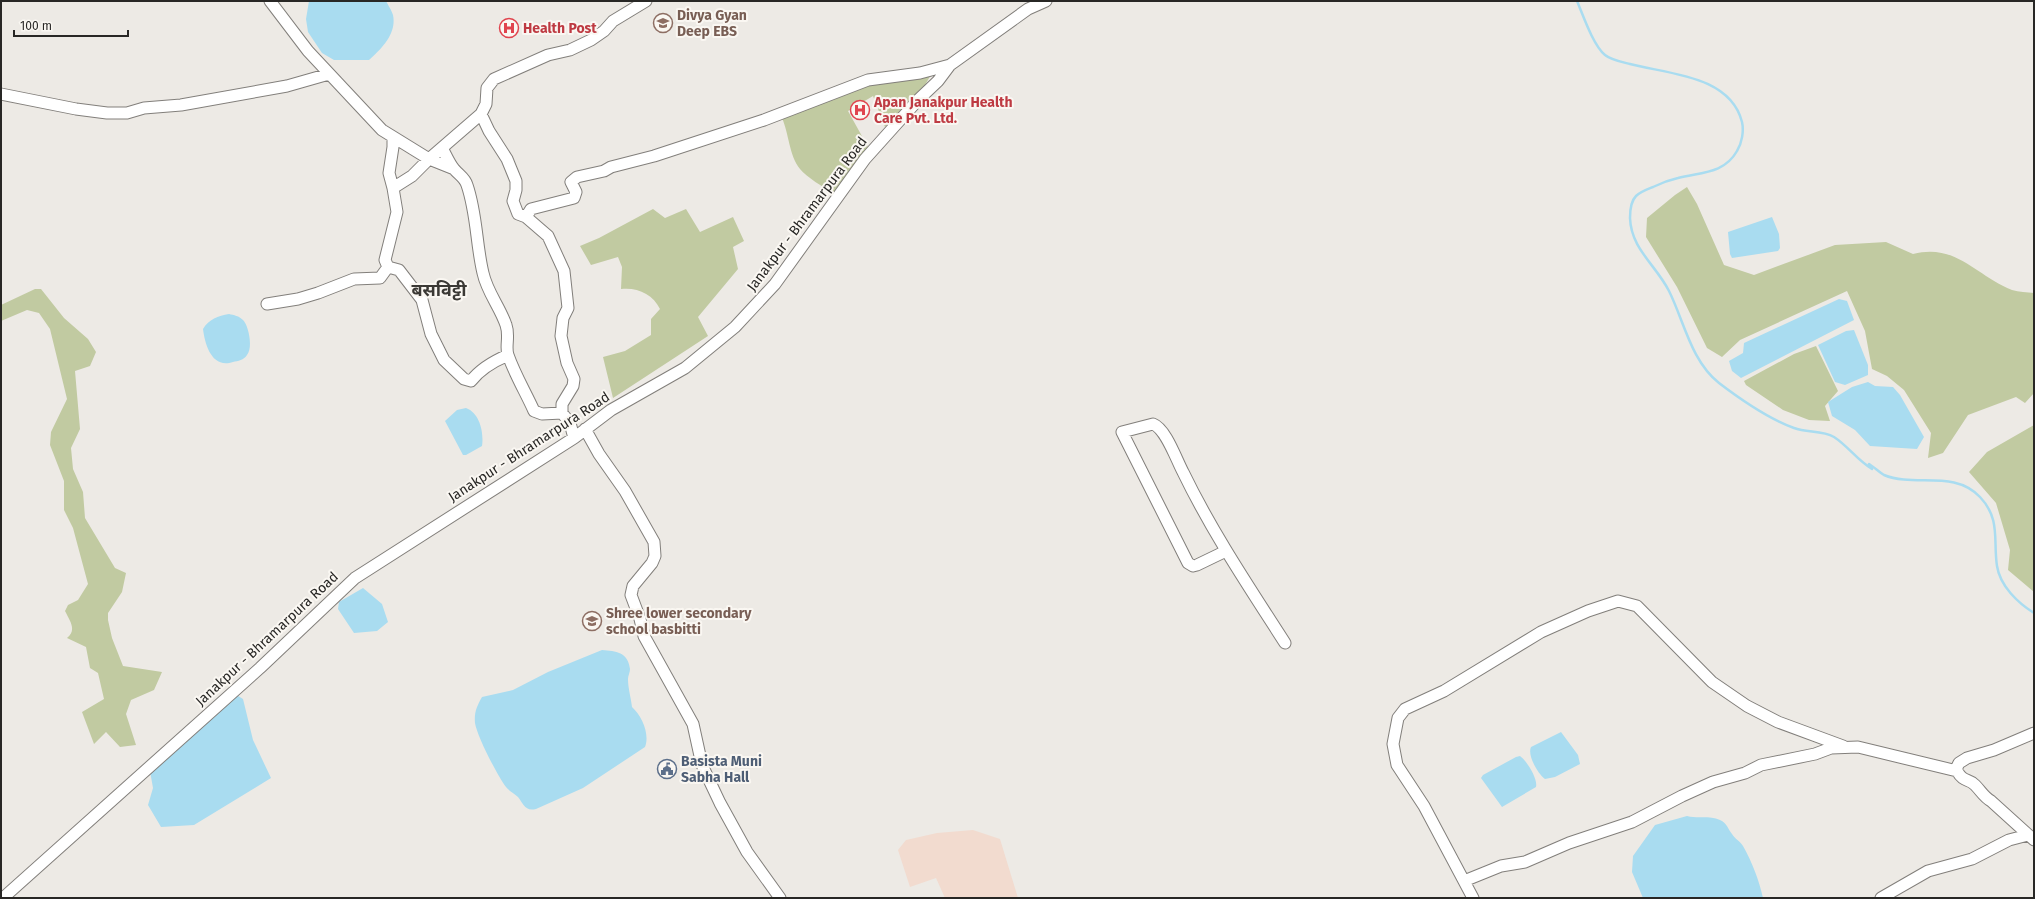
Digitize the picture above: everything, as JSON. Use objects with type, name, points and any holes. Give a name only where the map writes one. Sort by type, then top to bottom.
[{"type":"street","points":[[270,1],[308,51],[382,130],[429,159],[454,168]]},
{"type":"street","points":[[393,188],[412,176],[429,159],[481,114],[486,104],[487,88],[494,79],[504,73],[548,55],[570,50],[591,40],[604,31],[613,21],[646,1]]},
{"type":"street","name":"Janakpur - Bhramarpura Road","points":[[3,898],[260,668],[355,578],[574,438],[610,410],[685,368],[736,327],[775,284],[865,159],[918,100],[938,81],[950,65],[1028,9],[1046,1]]},
{"type":"street","points":[[526,217],[531,209],[574,198],[576,192],[571,182],[577,177],[604,172],[611,167],[654,156],[727,132],[868,80],[920,73],[950,65]]},
{"type":"street","points":[[1,94],[76,109],[107,113],[127,113],[144,108],[181,105],[287,86],[329,74]]},
{"type":"street","points":[[481,114],[489,131],[507,159],[516,180],[516,190],[513,201],[518,214],[526,217],[548,236],[564,271],[567,287],[568,308],[563,318],[561,336],[567,363],[574,379],[573,386],[562,404],[562,412],[570,423],[574,438]]},
{"type":"street","points":[[388,267],[385,260],[397,212],[389,173],[393,137]]},
{"type":"street","points":[[442,148],[454,168],[463,176],[467,184],[478,235],[478,248],[483,273],[487,287],[506,325],[509,335],[508,355],[534,411],[542,414],[562,412]]},
{"type":"street","points":[[388,267],[399,270],[422,300],[428,326],[437,347],[444,360],[464,379],[471,381],[476,374],[495,360],[508,355]]},
{"type":"street","points":[[267,304],[298,299],[354,279],[380,278],[388,267]]},
{"type":"street","points":[[1226,551],[1194,566],[1188,563],[1122,432],[1149,424],[1157,425],[1163,431],[1192,490],[1226,551],[1285,643]]},
{"type":"street","points":[[586,429],[599,454],[643,522],[655,546],[655,556],[652,562],[631,591],[632,600],[640,619],[644,636],[692,724],[702,765],[720,803],[747,852],[780,898]]},
{"type":"street","points":[[1473,898],[1424,806],[1397,765],[1393,744],[1398,718],[1405,709],[1444,691],[1541,632],[1609,603],[1618,601],[1637,606],[1712,682],[1747,706],[1778,722],[1843,746]]},
{"type":"street","points":[[2031,837],[1992,801],[1985,797],[1974,784],[1962,779],[1957,771],[1957,767],[1959,763],[1967,758],[1994,750],[2034,733]]},
{"type":"street","points":[[1464,881],[1501,866],[1525,862],[1569,843],[1632,822],[1712,782],[1746,773],[1761,765],[1815,754],[1831,748],[1843,746],[1858,747],[1957,771]]},
{"type":"street","points":[[1881,898],[1928,871],[1972,860],[2009,840],[2031,837]]},
{"type":"shaded area","points":[[973,830],[1000,839],[1018,898],[945,898],[936,878],[910,887],[898,850],[906,840],[937,833]]},
{"type":"green space","points":[[932,73],[925,85],[885,127],[873,96],[848,111],[868,147],[833,194],[811,179],[800,169],[791,151],[782,118],[867,83]]},
{"type":"green space","points":[[1687,187],[1697,204],[1724,265],[1754,275],[1835,245],[1886,242],[1913,254],[1928,252],[1942,253],[1954,257],[1999,284],[2012,290],[2034,293],[2034,393],[2025,403],[2016,397],[1968,415],[1943,453],[1928,458],[1931,433],[1904,390],[1887,376],[1872,369],[1865,331],[1847,291],[1740,340],[1722,357],[1707,348],[1677,287],[1646,237],[1647,218]]},
{"type":"green space","points":[[653,209],[665,218],[686,209],[700,232],[733,217],[744,241],[733,247],[738,269],[698,317],[708,336],[613,398],[603,357],[625,351],[651,335],[651,319],[660,309],[653,299],[639,290],[621,289],[622,267],[618,257],[591,265],[580,246],[599,238]]},
{"type":"green space","points":[[35,289],[41,289],[64,318],[88,339],[96,352],[90,366],[75,371],[80,429],[71,448],[73,469],[83,492],[85,518],[115,568],[126,573],[122,592],[108,613],[112,638],[123,666],[162,672],[154,690],[131,700],[126,714],[136,745],[120,747],[106,732],[94,744],[82,712],[104,699],[98,673],[90,668],[86,647],[67,638],[72,632],[72,625],[65,611],[68,605],[78,600],[88,584],[73,528],[64,510],[64,481],[50,445],[51,432],[67,399],[50,329],[39,313],[27,310],[1,321],[1,305]]},
{"type":"green space","points":[[1816,346],[1838,391],[1825,406],[1830,421],[1809,420],[1783,410],[1746,385],[1744,381],[1794,354]]},
{"type":"green space","points":[[2034,425],[2034,592],[2008,570],[2010,550],[1996,503],[1969,472],[1987,452]]},
{"type":"water","points":[[309,1],[386,1],[393,15],[393,28],[383,46],[369,60],[334,60],[322,53],[308,32],[306,19]]},
{"type":"water","points":[[1772,217],[1779,234],[1780,248],[1778,251],[1732,258],[1730,254],[1728,232]]},
{"type":"water","points":[[1839,299],[1847,301],[1854,320],[1741,378],[1732,371],[1729,361],[1743,353],[1744,343]]},
{"type":"water","points":[[229,314],[235,315],[245,323],[250,337],[250,347],[249,352],[244,358],[239,361],[226,363],[215,359],[211,354],[203,329],[214,318]]},
{"type":"water","points":[[1854,330],[1868,365],[1868,375],[1845,385],[1835,382],[1818,345],[1846,331]]},
{"type":"water","points":[[1868,382],[1875,386],[1893,387],[1900,395],[1924,437],[1917,449],[1870,446],[1855,430],[1832,416],[1828,402],[1852,387]]},
{"type":"water","points":[[466,408],[475,414],[478,419],[482,430],[482,446],[466,455],[463,455],[445,421],[457,410]]},
{"type":"water","points":[[363,588],[382,604],[388,622],[377,631],[354,633],[338,609],[339,602]]},
{"type":"water","points":[[602,650],[616,652],[624,656],[629,663],[630,669],[628,682],[632,707],[642,720],[646,731],[645,747],[583,788],[536,809],[529,809],[506,787],[483,746],[475,723],[475,712],[479,703],[482,697],[513,690],[548,672]]},
{"type":"water","points":[[235,694],[243,699],[253,740],[271,778],[194,825],[161,827],[148,805],[153,788],[150,771]]},
{"type":"water","points":[[1561,732],[1578,755],[1580,764],[1555,777],[1545,779],[1539,773],[1534,764],[1530,750],[1531,747]]},
{"type":"water","points":[[1520,756],[1531,770],[1535,779],[1536,787],[1502,807],[1481,778],[1483,775]]},
{"type":"water","points":[[1687,816],[1720,820],[1727,826],[1733,836],[1742,844],[1746,852],[1757,878],[1763,898],[1643,898],[1632,872],[1633,856],[1655,825]]},
{"type":"waterway","points":[[1577,1],[1592,37],[1605,55],[1617,61],[1679,74],[1711,86],[1725,95],[1735,106],[1742,122],[1743,133],[1740,144],[1732,159],[1726,164],[1711,171],[1678,178],[1659,184],[1638,195],[1634,198],[1632,203],[1630,218],[1631,229],[1635,239],[1639,248],[1669,291],[1689,340],[1701,364],[1719,383],[1755,408],[1794,428],[1804,431],[1825,433],[1834,437],[1872,469],[1869,464],[1884,475],[1896,479],[1946,481],[1970,489],[1987,505],[1994,522],[1997,566],[2002,580],[2016,599],[2034,613]]},
{"type":"place","name":"Divya Gyan Deep EBS","points":[[663,23]]},
{"type":"place","name":"Health Post","points":[[509,28]]},
{"type":"place","name":"Apan Janakpur Health Care Pvt. Ltd.","points":[[860,110]]},
{"type":"place","name":"Shree lower secondary school basbitti","points":[[592,621]]},
{"type":"place","name":"Basista Muni Sabha Hall","points":[[667,769]]},
{"type":"district","name":"बसविट्टी","points":[[439,290]]}]
